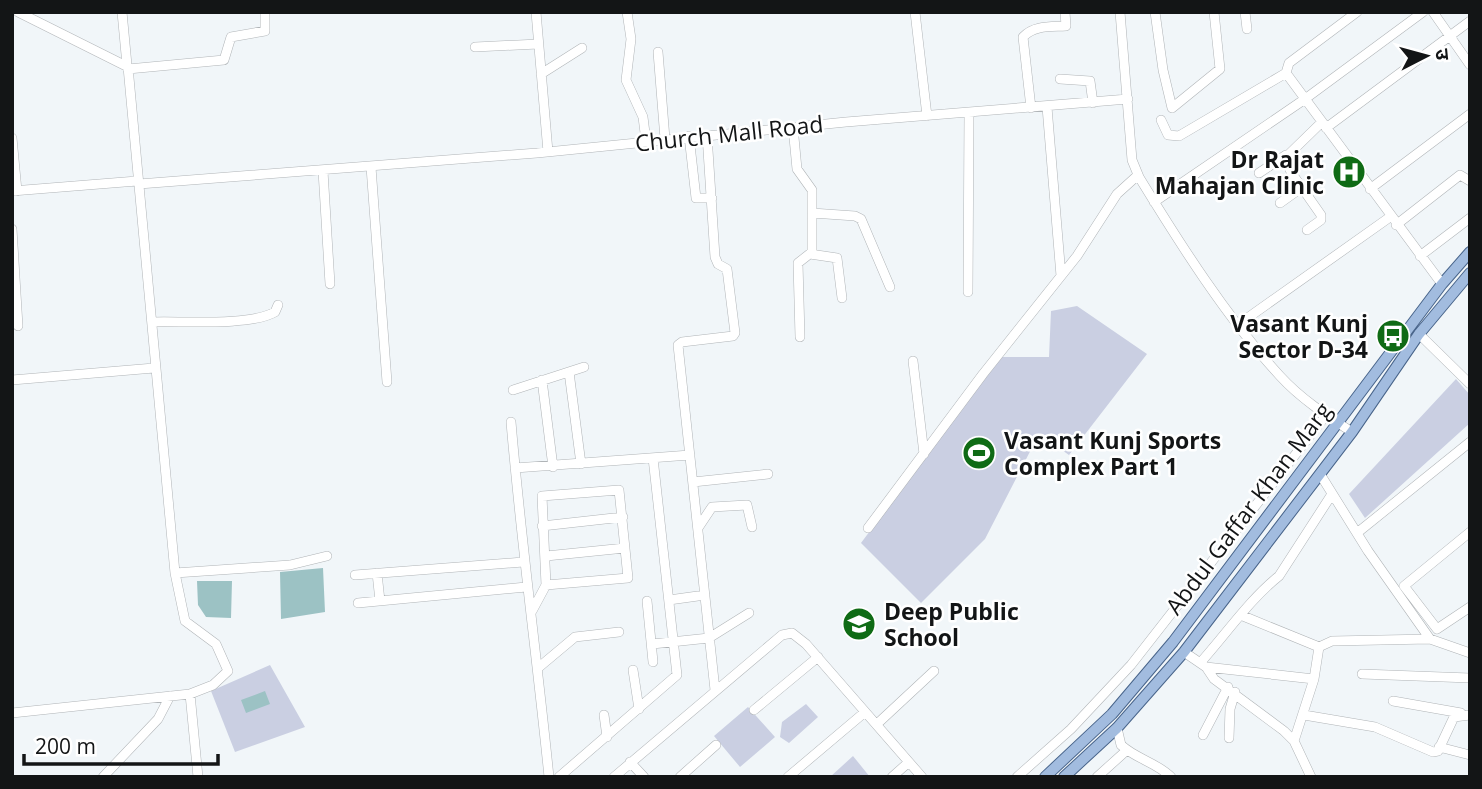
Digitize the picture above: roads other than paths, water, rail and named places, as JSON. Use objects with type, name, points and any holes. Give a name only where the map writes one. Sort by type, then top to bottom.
[{"type":"main road","name":"Abdul Gaffar Khan Marg","points":[[1045,777],[1084,741],[1174,642],[1442,284],[1470,252]]},
{"type":"main road","name":"Abdul Gaffar Khan Marg","points":[[1064,777],[1117,728],[1184,652],[1352,432],[1419,334],[1470,273]]},
{"type":"street","points":[[18,12],[128,67],[224,60],[231,37],[265,31],[265,12]]},
{"type":"street","points":[[12,713],[190,694],[218,681],[226,674],[228,666],[216,644],[185,621],[175,573],[122,12]]},
{"type":"street","points":[[536,12],[548,152]]},
{"type":"street","points":[[626,12],[631,39],[626,80],[643,117],[646,142]]},
{"type":"street","points":[[915,12],[927,116]]},
{"type":"street","points":[[1031,107],[1023,37],[1030,30],[1066,26],[1065,12]]},
{"type":"street","points":[[1120,12],[1132,160],[1138,175],[1154,202],[1262,354],[1290,386],[1352,432]]},
{"type":"street","points":[[1156,12],[1163,70],[1172,108],[1220,69],[1214,12]]},
{"type":"street","points":[[1245,12],[1247,29]]},
{"type":"street","points":[[1161,120],[1168,135],[1179,136],[1286,73],[1289,63],[1357,12]]},
{"type":"street","points":[[1154,202],[1305,99],[1423,12]]},
{"type":"street","points":[[1433,12],[1470,65]]},
{"type":"street","points":[[1259,173],[1470,21]]},
{"type":"street","points":[[475,47],[538,44]]},
{"type":"street","points":[[541,74],[582,48]]},
{"type":"street","points":[[658,52],[665,139]]},
{"type":"street","points":[[1286,73],[1442,284]]},
{"type":"street","points":[[1060,79],[1090,81],[1093,103]]},
{"type":"street","name":"Church Mall Road","points":[[15,191],[323,171],[548,152],[689,136],[1128,99]]},
{"type":"street","points":[[1047,107],[1061,276]]},
{"type":"street","points":[[968,292],[969,113]]},
{"type":"street","points":[[1370,189],[1470,114]]},
{"type":"street","points":[[793,127],[797,169],[811,187],[810,254]]},
{"type":"street","points":[[707,135],[715,257],[728,273],[735,333],[733,336],[679,344],[715,690]]},
{"type":"street","points":[[689,136],[696,198],[712,198]]},
{"type":"street","points":[[12,138],[15,191]]},
{"type":"street","points":[[1286,155],[1287,166],[1321,215],[1321,220],[1307,230]]},
{"type":"street","points":[[371,167],[387,382]]},
{"type":"street","points":[[323,171],[330,284]]},
{"type":"street","points":[[868,528],[1061,276],[1117,194],[1138,175]]},
{"type":"street","points":[[1239,324],[1461,176],[1470,181]]},
{"type":"street","points":[[1280,204],[1301,188]]},
{"type":"street","points":[[812,213],[855,216],[861,219],[890,287]]},
{"type":"street","points":[[1420,256],[1470,218]]},
{"type":"street","points":[[12,229],[18,326]]},
{"type":"street","points":[[800,337],[798,263],[802,257],[810,254],[837,258],[842,298]]},
{"type":"street","points":[[153,322],[227,321],[265,316],[275,312],[278,305]]},
{"type":"street","points":[[1419,334],[1470,384]]},
{"type":"street","points":[[914,362],[924,454]]},
{"type":"street","points":[[513,390],[584,367]]},
{"type":"street","points":[[12,380],[154,368]]},
{"type":"street","points":[[569,372],[581,464]]},
{"type":"street","points":[[542,380],[553,467]]},
{"type":"street","points":[[1017,777],[1071,729],[1115,683],[1173,613],[1326,414]]},
{"type":"street","points":[[511,422],[523,562],[538,668],[549,777]]},
{"type":"street","points":[[1357,533],[1470,442]]},
{"type":"street","points":[[515,468],[690,455]]},
{"type":"street","points":[[559,777],[677,675],[653,458]]},
{"type":"street","points":[[693,482],[768,474]]},
{"type":"street","points":[[1320,474],[1430,639]]},
{"type":"street","points":[[531,611],[546,585],[543,495],[618,489],[628,579],[546,585]]},
{"type":"street","points":[[1203,665],[1267,583],[1277,578],[1332,494]]},
{"type":"street","points":[[698,528],[712,507],[747,505],[752,527]]},
{"type":"street","points":[[542,526],[623,517]]},
{"type":"street","points":[[1470,532],[1404,586],[1437,629],[1470,607]]},
{"type":"street","points":[[546,556],[625,548]]},
{"type":"street","points":[[175,573],[290,565],[327,556]]},
{"type":"street","points":[[355,575],[523,562]]},
{"type":"street","points":[[377,573],[380,601]]},
{"type":"street","points":[[358,603],[526,587]]},
{"type":"street","points":[[669,600],[705,595]]},
{"type":"street","points":[[647,601],[653,662]]},
{"type":"street","points":[[652,644],[709,638],[749,613]]},
{"type":"street","points":[[1243,616],[1319,647],[1332,641],[1430,639],[1470,653]]},
{"type":"street","points":[[538,668],[575,637],[619,632]]},
{"type":"street","points":[[614,777],[782,635],[792,633],[799,636],[818,657],[922,777]]},
{"type":"street","points":[[1294,741],[1314,679],[1319,647]]},
{"type":"street","points":[[1184,652],[1203,665],[1214,679],[1275,722],[1294,741],[1311,777]]},
{"type":"street","points":[[754,710],[818,657]]},
{"type":"street","points":[[1203,665],[1314,679]]},
{"type":"street","points":[[634,670],[639,709]]},
{"type":"street","points":[[877,724],[934,671]]},
{"type":"street","points":[[1362,674],[1470,678]]},
{"type":"street","points":[[1203,735],[1231,690]]},
{"type":"street","points":[[1229,738],[1231,690]]},
{"type":"street","points":[[190,694],[198,777]]},
{"type":"street","points":[[103,777],[155,723],[170,696]]},
{"type":"street","points":[[1393,701],[1454,713],[1470,713]]},
{"type":"street","points":[[788,777],[865,712]]},
{"type":"street","points":[[1304,715],[1374,727],[1433,752],[1439,747],[1454,717],[1470,713]]},
{"type":"street","points":[[604,715],[607,737]]},
{"type":"street","points":[[1117,728],[1119,742],[1127,750],[1161,767],[1171,777]]},
{"type":"street","points":[[1071,729],[1084,741]]},
{"type":"street","points":[[680,777],[716,745]]},
{"type":"street","points":[[1439,747],[1470,755]]},
{"type":"street","points":[[1097,777],[1127,750]]},
{"type":"street","points":[[630,762],[644,777]]},
{"type":"street","points":[[892,777],[909,762]]},
{"type":"place","name":"Dr Rajat Mahajan Clinic","points":[[1349,172]]},
{"type":"place","name":"Vasant Kunj Sector D-34","points":[[1393,336]]},
{"type":"place","name":"Vasant Kunj Sports Complex Part 1","points":[[979,453]]},
{"type":"place","name":"Deep Public School","points":[[859,624]]}]
